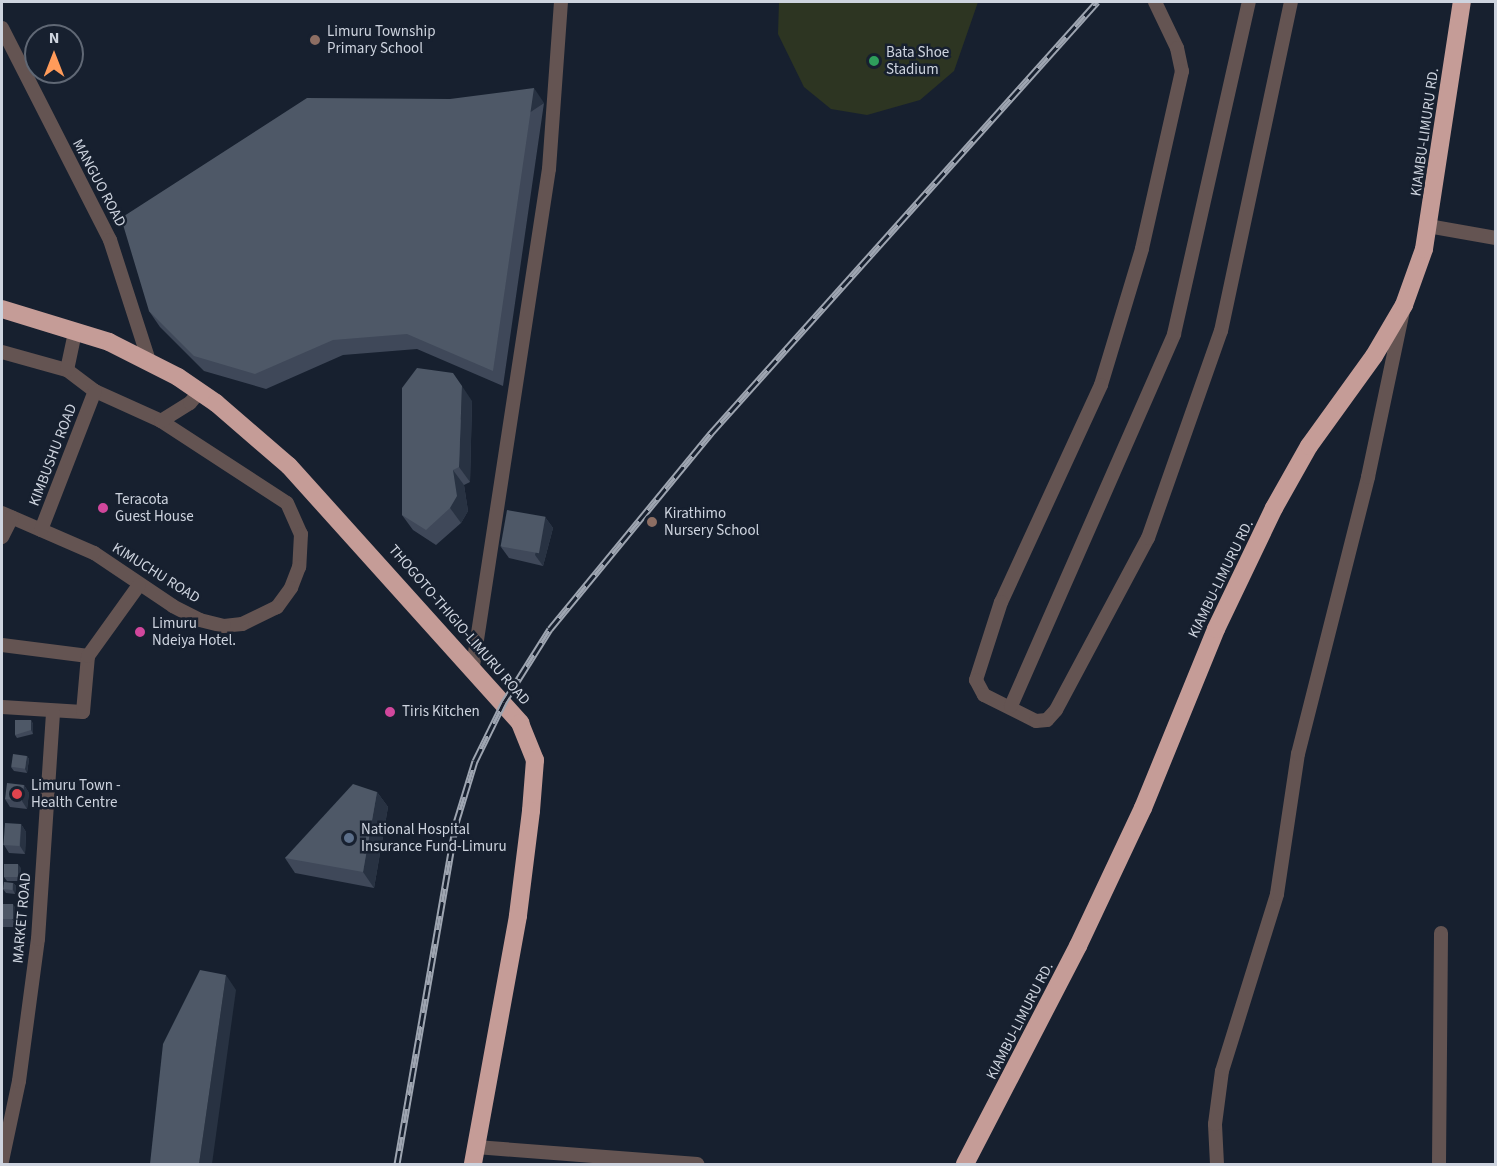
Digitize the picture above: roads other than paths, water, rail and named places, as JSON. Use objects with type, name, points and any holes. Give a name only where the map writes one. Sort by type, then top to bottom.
[{"type":"highway","name":"KIAMBU-LIMURU RD.","points":[[965,1164],[1078,946],[1143,808],[1208,647],[1274,508],[1309,446],[1374,356],[1404,305],[1418,269],[1428,226],[1462,2]]},
{"type":"highway","name":"THOGOTO-THIGIO-LIMURU ROAD","points":[[2,309],[75,331],[149,361],[201,391],[290,466],[473,666],[520,723],[535,760],[518,916],[474,1156]]},
{"type":"street","points":[[473,666],[549,169],[561,2]]},
{"type":"street","points":[[1155,2],[1177,48],[1182,71],[1181,90],[1142,249],[1101,385],[1001,602],[976,680],[984,695],[1011,706],[1036,721],[1047,720],[1056,710],[1148,538],[1221,332],[1291,2]]},
{"type":"street","points":[[1011,706],[1174,333],[1249,2]]},
{"type":"street","name":"MANGUO ROAD","points":[[2,28],[110,240],[149,361]]},
{"type":"street","points":[[1428,226],[1496,238]]},
{"type":"street","points":[[1217,1164],[1215,1124],[1222,1071],[1277,894],[1298,754],[1382,420],[1404,305]]},
{"type":"street","points":[[67,370],[75,331]]},
{"type":"street","name":"KIMUCHU ROAD","points":[[2,352],[67,370],[95,391],[161,421],[287,503],[301,534],[299,567],[291,588],[277,607],[242,624],[224,626],[200,620],[139,585],[94,553],[7,515]]},
{"type":"street","name":"KIMBUSHU ROAD","points":[[41,530],[95,391]]},
{"type":"street","points":[[161,421],[190,403],[201,391]]},
{"type":"street","points":[[2,537],[7,515]]},
{"type":"street","points":[[2,707],[83,712],[88,656],[139,585]]},
{"type":"street","points":[[2,645],[88,656]]},
{"type":"street","name":"MARKET ROAD","points":[[2,1161],[7,1109],[38,939],[53,711]]},
{"type":"street","points":[[1439,1164],[1441,933]]},
{"type":"street","points":[[474,1156],[697,1164]]},
{"type":"railway","points":[[397,1164],[456,823],[475,761],[504,702],[550,629],[711,433],[1097,2]]},
{"type":"place","name":"Limuru Township Primary School","points":[[315,40]]},
{"type":"place","name":"Bata Shoe Stadium","points":[[874,61]]},
{"type":"place","name":"Teracota Guest House","points":[[103,508]]},
{"type":"place","name":"Kirathimo Nursery School","points":[[652,522]]},
{"type":"place","name":"Limuru Ndeiya Hotel.","points":[[140,632]]},
{"type":"place","name":"Tiris Kitchen","points":[[390,712]]},
{"type":"place","name":"Limuru Town - Health Centre","points":[[17,794]]},
{"type":"place","name":"National Hospital Insurance Fund-Limuru","points":[[349,838]]}]
